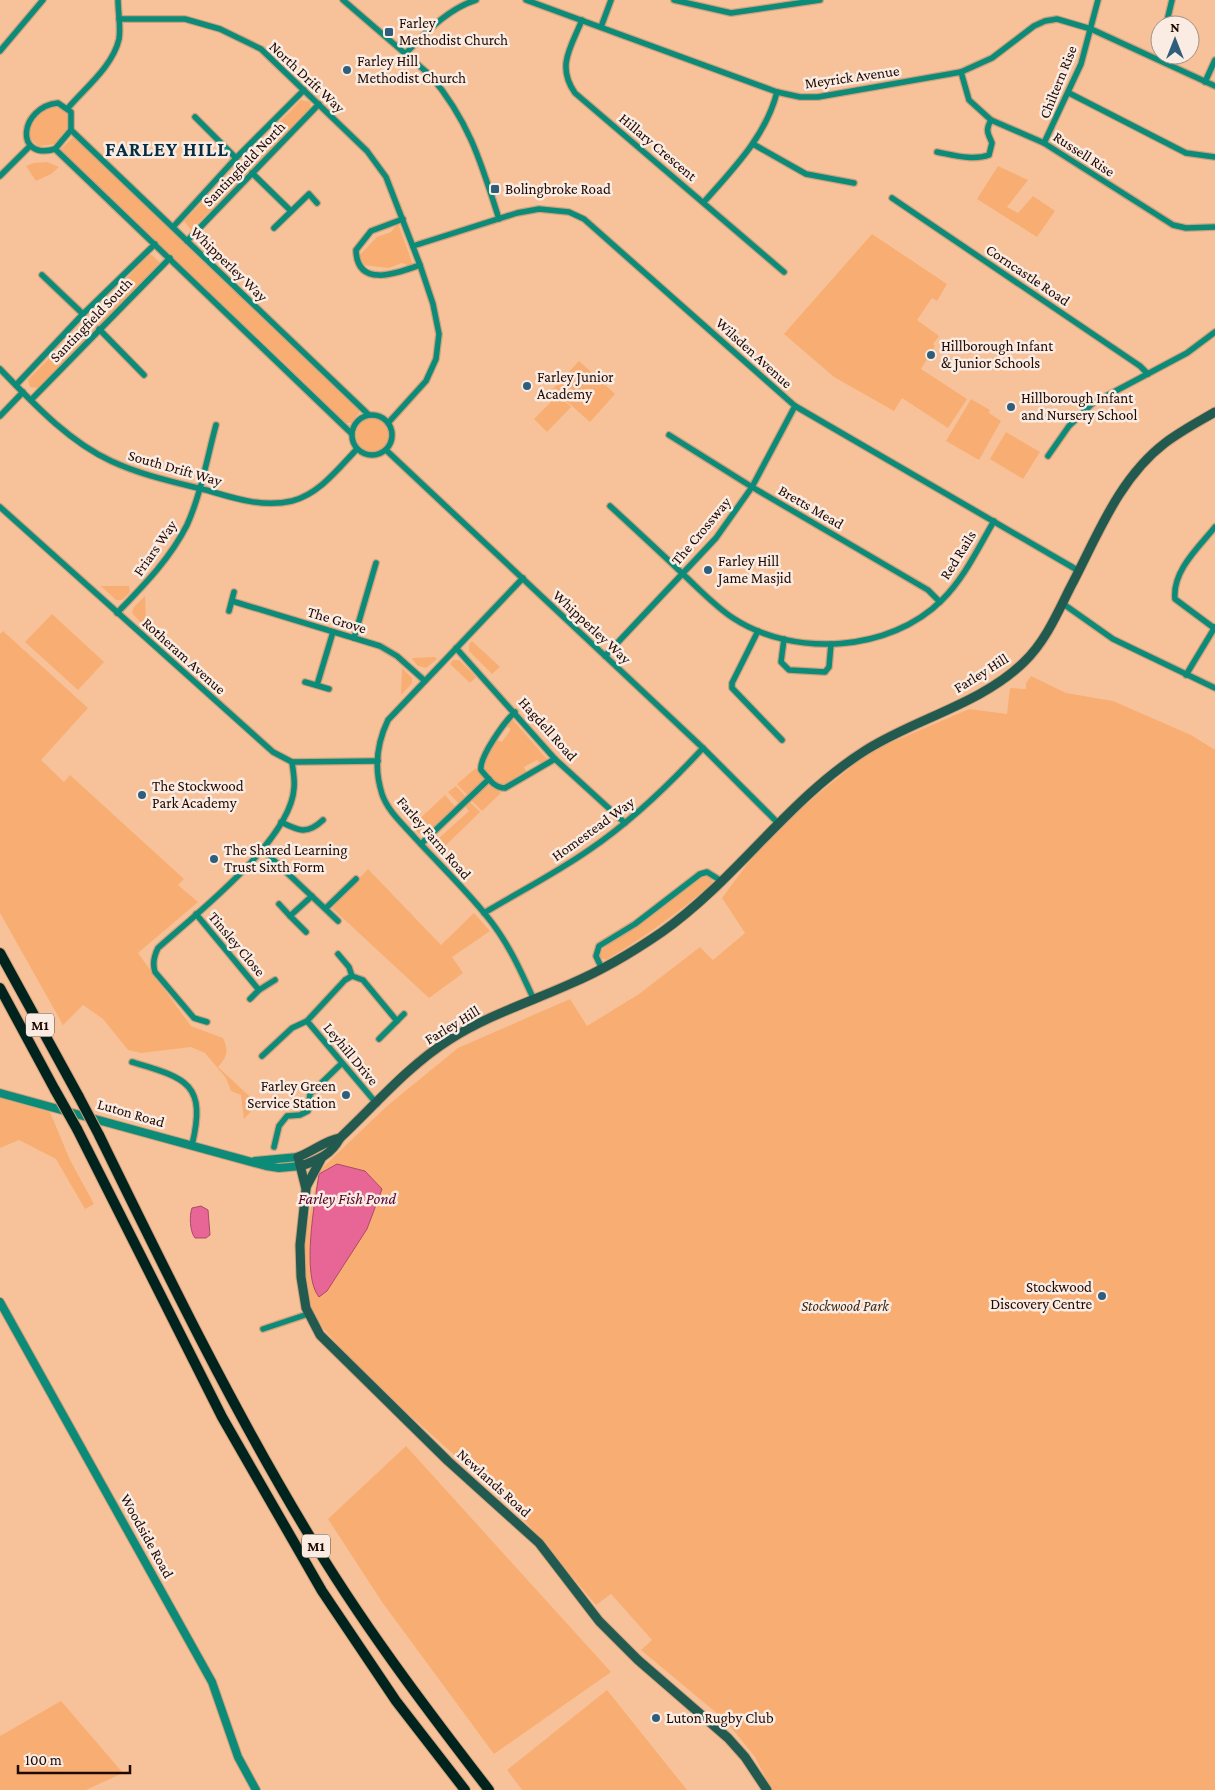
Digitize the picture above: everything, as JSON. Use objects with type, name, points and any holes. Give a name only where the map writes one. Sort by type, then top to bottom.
[{"type":"highway","name":"M1","points":[[0,953],[99,1135],[240,1416],[306,1531],[379,1644],[489,1790]]},
{"type":"highway","name":"M1","points":[[0,988],[77,1130],[222,1417],[322,1591],[396,1701],[465,1790]]},
{"type":"main road","name":"Farley Hill","points":[[300,1166],[321,1158],[334,1150],[340,1138],[424,1059],[449,1040],[493,1016],[534,1000],[602,969],[663,931],[723,882],[822,783],[867,749],[986,690],[1014,671],[1037,648],[1079,571],[1102,523],[1140,466],[1163,444],[1215,412]]},
{"type":"main road","name":"Farley Hill","points":[[298,1157],[331,1139],[340,1138]]},
{"type":"main road","name":"Newlands Road","points":[[298,1157],[306,1189],[300,1259],[303,1295],[308,1314],[320,1335],[334,1352],[448,1461],[539,1543],[556,1562],[594,1615],[617,1640],[728,1738],[745,1757],[768,1790]]},
{"type":"main road","points":[[306,1189],[321,1158]]},
{"type":"street","points":[[32,0],[38,5]]},
{"type":"street","points":[[0,52],[43,0]]},
{"type":"street","points":[[68,108],[107,64],[114,51],[119,38],[118,0]]},
{"type":"street","points":[[343,0],[430,75],[457,110],[478,152],[498,219]]},
{"type":"street","points":[[405,54],[436,23],[467,3],[476,0]]},
{"type":"street","name":"Meyrick Avenue","points":[[526,0],[777,92],[800,97],[818,97],[961,72],[992,58],[1034,26],[1045,21],[1057,19],[1091,28],[1150,56]]},
{"type":"street","points":[[600,27],[611,0]]},
{"type":"street","points":[[674,0],[731,13],[820,0]]},
{"type":"street","name":"Chiltern Rise","points":[[1044,143],[1082,64],[1098,0]]},
{"type":"street","points":[[1168,15],[1172,0]]},
{"type":"street","name":"North Drift Way","points":[[119,18],[185,19],[220,28],[261,49],[366,151],[386,177],[420,265],[433,304],[439,334],[436,359],[426,381],[388,423]]},
{"type":"street","name":"Hillary Crescent","points":[[582,20],[566,57],[565,68],[568,82],[576,92],[784,272]]},
{"type":"street","points":[[1206,82],[1215,60]]},
{"type":"street","name":"Meyrick Avenue","points":[[1169,65],[1215,86]]},
{"type":"street","name":"Russell Rise","points":[[961,72],[969,100],[991,120],[1044,143],[1162,219],[1186,228],[1215,228]]},
{"type":"street","name":"Santingfield North","points":[[173,227],[236,158],[304,90]]},
{"type":"street","points":[[704,202],[753,144],[774,104],[777,92]]},
{"type":"street","points":[[1069,93],[1186,152],[1215,157]]},
{"type":"street","points":[[58,103],[68,108],[73,116],[71,130],[55,149],[38,150],[30,146],[26,138],[27,127],[33,114],[52,104],[58,103]]},
{"type":"street","name":"Santingfield North","points":[[187,241],[319,104]]},
{"type":"street","points":[[195,116],[236,158]]},
{"type":"street","points":[[937,152],[960,156],[983,157],[989,155],[992,143],[987,133],[987,128],[991,120]]},
{"type":"street","name":"Whipperley Way","points":[[71,130],[369,415]]},
{"type":"street","points":[[753,144],[806,174],[854,183]]},
{"type":"street","points":[[0,176],[30,146]]},
{"type":"street","points":[[55,149],[351,432]]},
{"type":"street","points":[[252,173],[291,211]]},
{"type":"street","points":[[274,228],[308,194],[317,203]]},
{"type":"street","name":"Corncastle Road","points":[[892,198],[1140,366],[1148,374]]},
{"type":"street","name":"Wilsden Avenue","points":[[413,246],[498,219],[539,209],[570,212],[584,219],[795,406],[1079,571]]},
{"type":"street","points":[[403,219],[374,229],[366,237],[356,250],[361,269],[366,272],[387,276],[420,265]]},
{"type":"street","name":"Santingfield South","points":[[16,385],[83,314],[155,244]]},
{"type":"street","name":"Santingfield South","points":[[31,400],[170,258]]},
{"type":"street","points":[[42,275],[83,314]]},
{"type":"street","points":[[99,329],[144,374]]},
{"type":"street","points":[[1048,456],[1060,437],[1082,413],[1102,397],[1187,353],[1215,332]]},
{"type":"street","name":"South Drift Way","points":[[0,369],[31,400],[72,436],[110,460],[146,474],[251,502],[293,501],[319,487],[357,449]]},
{"type":"street","points":[[0,416],[23,392]]},
{"type":"street","name":"The Crossway","points":[[605,656],[716,538],[752,487],[795,406]]},
{"type":"street","points":[[369,415],[379,417],[388,423],[392,440],[381,454],[368,456],[357,449],[351,438],[351,432],[357,421],[369,415]]},
{"type":"street","name":"Friars Way","points":[[117,613],[166,559],[187,525],[216,425]]},
{"type":"street","name":"Bretts Mead","points":[[669,435],[752,487],[928,590],[940,602]]},
{"type":"street","name":"Whipperley Way","points":[[386,450],[703,748],[779,824]]},
{"type":"street","name":"Red Rails","points":[[610,506],[734,619],[758,631],[784,639],[831,644],[882,635],[915,620],[940,602],[968,569],[994,521]]},
{"type":"street","name":"Rotheram Avenue","points":[[0,507],[273,752],[292,762]]},
{"type":"street","points":[[1186,675],[1215,628],[1175,600],[1174,591],[1185,563],[1215,527]]},
{"type":"street","points":[[354,638],[376,563]]},
{"type":"street","name":"Farley Farm Road","points":[[523,578],[388,720],[381,736],[378,761],[380,784],[384,800],[393,813],[484,912],[511,950],[534,1000]]},
{"type":"street","points":[[229,611],[234,592]]},
{"type":"street","name":"The Grove","points":[[232,601],[387,650],[425,681]]},
{"type":"street","points":[[1062,603],[1113,639],[1215,688]]},
{"type":"street","points":[[758,631],[732,683],[732,688],[782,740]]},
{"type":"street","points":[[317,685],[333,632]]},
{"type":"street","points":[[784,639],[781,662],[789,670],[825,672],[829,667],[831,644]]},
{"type":"street","name":"Hagdell Road","points":[[456,648],[555,759],[625,823]]},
{"type":"street","points":[[305,682],[329,689]]},
{"type":"street","points":[[515,712],[508,719],[482,759],[481,770],[497,786],[506,788],[555,759]]},
{"type":"street","name":"Homestead Way","points":[[484,912],[582,855],[625,823],[665,788],[703,748]]},
{"type":"street","points":[[292,762],[378,761]]},
{"type":"street","name":"Tinsley Close","points":[[207,1022],[194,1018],[155,972],[153,966],[158,948],[264,851],[281,822],[294,788],[292,762]]},
{"type":"street","points":[[421,844],[489,779]]},
{"type":"street","points":[[281,822],[297,829],[306,830],[314,828],[323,820]]},
{"type":"street","points":[[264,851],[338,921]]},
{"type":"street","points":[[602,969],[596,956],[599,946],[641,919],[700,874],[707,872],[723,882]]},
{"type":"street","points":[[326,908],[356,878]]},
{"type":"street","points":[[290,916],[312,896]]},
{"type":"street","points":[[278,904],[306,932]]},
{"type":"street","name":"Tinsley Close","points":[[196,914],[259,990]]},
{"type":"street","points":[[338,954],[349,966],[352,976],[363,980],[397,1021]]},
{"type":"street","name":"Leyhill Drive","points":[[262,1056],[292,1028],[307,1021],[320,1005],[352,976]]},
{"type":"street","name":"Tinsley Close","points":[[250,999],[259,990],[275,980]]},
{"type":"street","name":"Leyhill Drive","points":[[379,1039],[404,1014]]},
{"type":"street","name":"Leyhill Drive","points":[[307,1021],[377,1104]]},
{"type":"street","points":[[132,1062],[175,1076],[190,1090],[196,1099],[198,1112],[192,1145]]},
{"type":"street","points":[[274,1147],[280,1122],[287,1116],[300,1115],[308,1111],[310,1094],[342,1064]]},
{"type":"street","name":"Luton Road","points":[[0,1093],[278,1168],[300,1166]]},
{"type":"street","name":"Luton Road","points":[[254,1162],[298,1157]]},
{"type":"street","name":"Woodside Road","points":[[0,1302],[212,1682],[238,1756],[256,1790]]},
{"type":"street","points":[[263,1329],[308,1314]]},
{"type":"green space","points":[[301,100],[310,102],[311,110],[191,230],[184,221]]},
{"type":"green space","points":[[53,107],[61,108],[65,111],[68,116],[67,127],[56,144],[38,146],[30,138],[31,127],[39,114]]},
{"type":"green space","points":[[74,136],[360,408],[359,413],[351,423],[345,423],[60,150]]},
{"type":"green space","points":[[47,162],[59,167],[51,174],[36,181],[26,166]]},
{"type":"green space","points":[[998,166],[1028,180],[1007,207],[1018,213],[1033,196],[1055,211],[1037,237],[977,199]]},
{"type":"green space","points":[[398,223],[413,265],[410,266],[402,263],[389,268],[362,265],[359,256],[377,237],[391,232]]},
{"type":"green space","points":[[872,234],[947,284],[937,301],[932,298],[917,320],[939,336],[921,369],[967,399],[948,428],[902,398],[894,411],[834,377],[784,334]]},
{"type":"green space","points":[[149,255],[152,255],[160,265],[39,388],[30,387],[28,380]]},
{"type":"green space","points":[[579,361],[615,394],[590,422],[553,389]]},
{"type":"green space","points":[[558,395],[571,407],[547,432],[534,419]]},
{"type":"green space","points":[[971,399],[990,410],[989,413],[1001,421],[979,460],[946,441]]},
{"type":"green space","points":[[373,418],[380,419],[385,423],[389,428],[389,442],[385,447],[380,451],[373,452],[366,451],[361,447],[357,442],[356,435],[357,428],[361,423],[366,419]]},
{"type":"green space","points":[[1006,432],[1040,452],[1023,479],[990,459]]},
{"type":"green space","points":[[101,586],[129,586],[130,592],[122,600],[116,600]]},
{"type":"green space","points":[[145,596],[146,625],[144,626],[132,613],[134,607]]},
{"type":"green space","points":[[52,614],[104,662],[78,690],[25,642]]},
{"type":"green space","points":[[3,631],[88,708],[41,760],[64,782],[70,775],[184,879],[178,885],[198,902],[138,953],[191,1026],[223,1038],[226,1054],[218,1067],[258,1104],[244,1119],[241,1095],[231,1091],[226,1078],[205,1053],[191,1047],[141,1053],[128,1050],[103,1019],[83,1005],[63,1025],[0,913],[0,634]]},
{"type":"green space","points":[[472,641],[500,667],[492,674],[469,651],[469,644]]},
{"type":"green space","points":[[435,657],[437,659],[426,668],[418,666],[412,659],[413,658]]},
{"type":"green space","points":[[453,660],[459,660],[476,677],[470,683],[450,664]]},
{"type":"green space","points":[[402,668],[412,678],[412,683],[401,695]]},
{"type":"green space","name":"Stockwood Park","points":[[1031,676],[1066,693],[1113,701],[1191,735],[1215,750],[1215,1790],[772,1790],[755,1757],[725,1720],[641,1650],[652,1640],[611,1594],[596,1605],[514,1508],[369,1379],[312,1316],[302,1250],[319,1171],[387,1106],[458,1048],[570,999],[587,1026],[639,994],[700,947],[713,960],[745,933],[722,898],[763,843],[782,824],[869,752],[969,709],[1007,714],[1010,688],[1026,689],[1026,683]]},
{"type":"green space","points":[[513,720],[547,759],[541,764],[537,760],[524,767],[527,773],[503,784],[495,780],[483,769],[484,760],[497,740],[502,742],[511,729],[506,726]]},
{"type":"green space","points":[[476,768],[483,776],[483,780],[468,796],[457,784]]},
{"type":"green space","points":[[488,785],[501,793],[482,811],[471,800]]},
{"type":"green space","points":[[456,786],[466,797],[459,804],[448,792]]},
{"type":"green space","points":[[445,795],[456,808],[428,833],[420,835],[412,826]]},
{"type":"green space","points":[[469,801],[480,812],[438,853],[429,843],[435,833],[439,838],[469,811],[465,806]]},
{"type":"green space","points":[[368,869],[441,945],[474,913],[490,931],[452,957],[463,973],[429,998],[332,908]]},
{"type":"green space","points":[[706,875],[711,878],[713,883],[674,914],[606,960],[598,957],[603,949],[699,878]]},
{"type":"green space","points":[[0,1098],[50,1112],[70,1160],[94,1204],[85,1209],[56,1159],[19,1140],[0,1148]]},
{"type":"green space","points":[[406,1446],[611,1672],[494,1754],[382,1602],[328,1519]]},
{"type":"green space","points":[[607,1690],[687,1790],[522,1790],[507,1770]]},
{"type":"green space","points":[[61,1701],[123,1773],[86,1790],[0,1790],[0,1736]]},
{"type":"water","name":"Farley Fish Pond","points":[[337,1164],[365,1171],[382,1189],[367,1229],[327,1291],[319,1297],[314,1287],[310,1256],[315,1202],[319,1174]]},
{"type":"water","points":[[201,1206],[208,1210],[210,1235],[206,1238],[195,1238],[191,1228],[191,1211],[192,1208]]},
{"type":"place","name":"Farley Methodist Church","points":[[389,32]]},
{"type":"place","name":"Farley Hill Methodist Church","points":[[347,70]]},
{"type":"place","name":"Bolingbroke Road","points":[[495,189]]},
{"type":"place","name":"Hillborough Infant & Junior Schools","points":[[931,355]]},
{"type":"place","name":"Farley Junior Academy","points":[[527,386]]},
{"type":"place","name":"Hillborough Infant and Nursery School","points":[[1011,407]]},
{"type":"place","name":"Farley Hill Jame Masjid","points":[[708,570]]},
{"type":"place","name":"The Stockwood Park Academy","points":[[142,795]]},
{"type":"place","name":"The Shared Learning Trust Sixth Form","points":[[214,859]]},
{"type":"place","name":"Farley Green Service Station","points":[[346,1095]]},
{"type":"place","name":"Stockwood Discovery Centre","points":[[1102,1296]]},
{"type":"place","name":"Luton Rugby Club","points":[[656,1718]]},
{"type":"district","name":"FARLEY HILL","points":[[167,149]]}]
